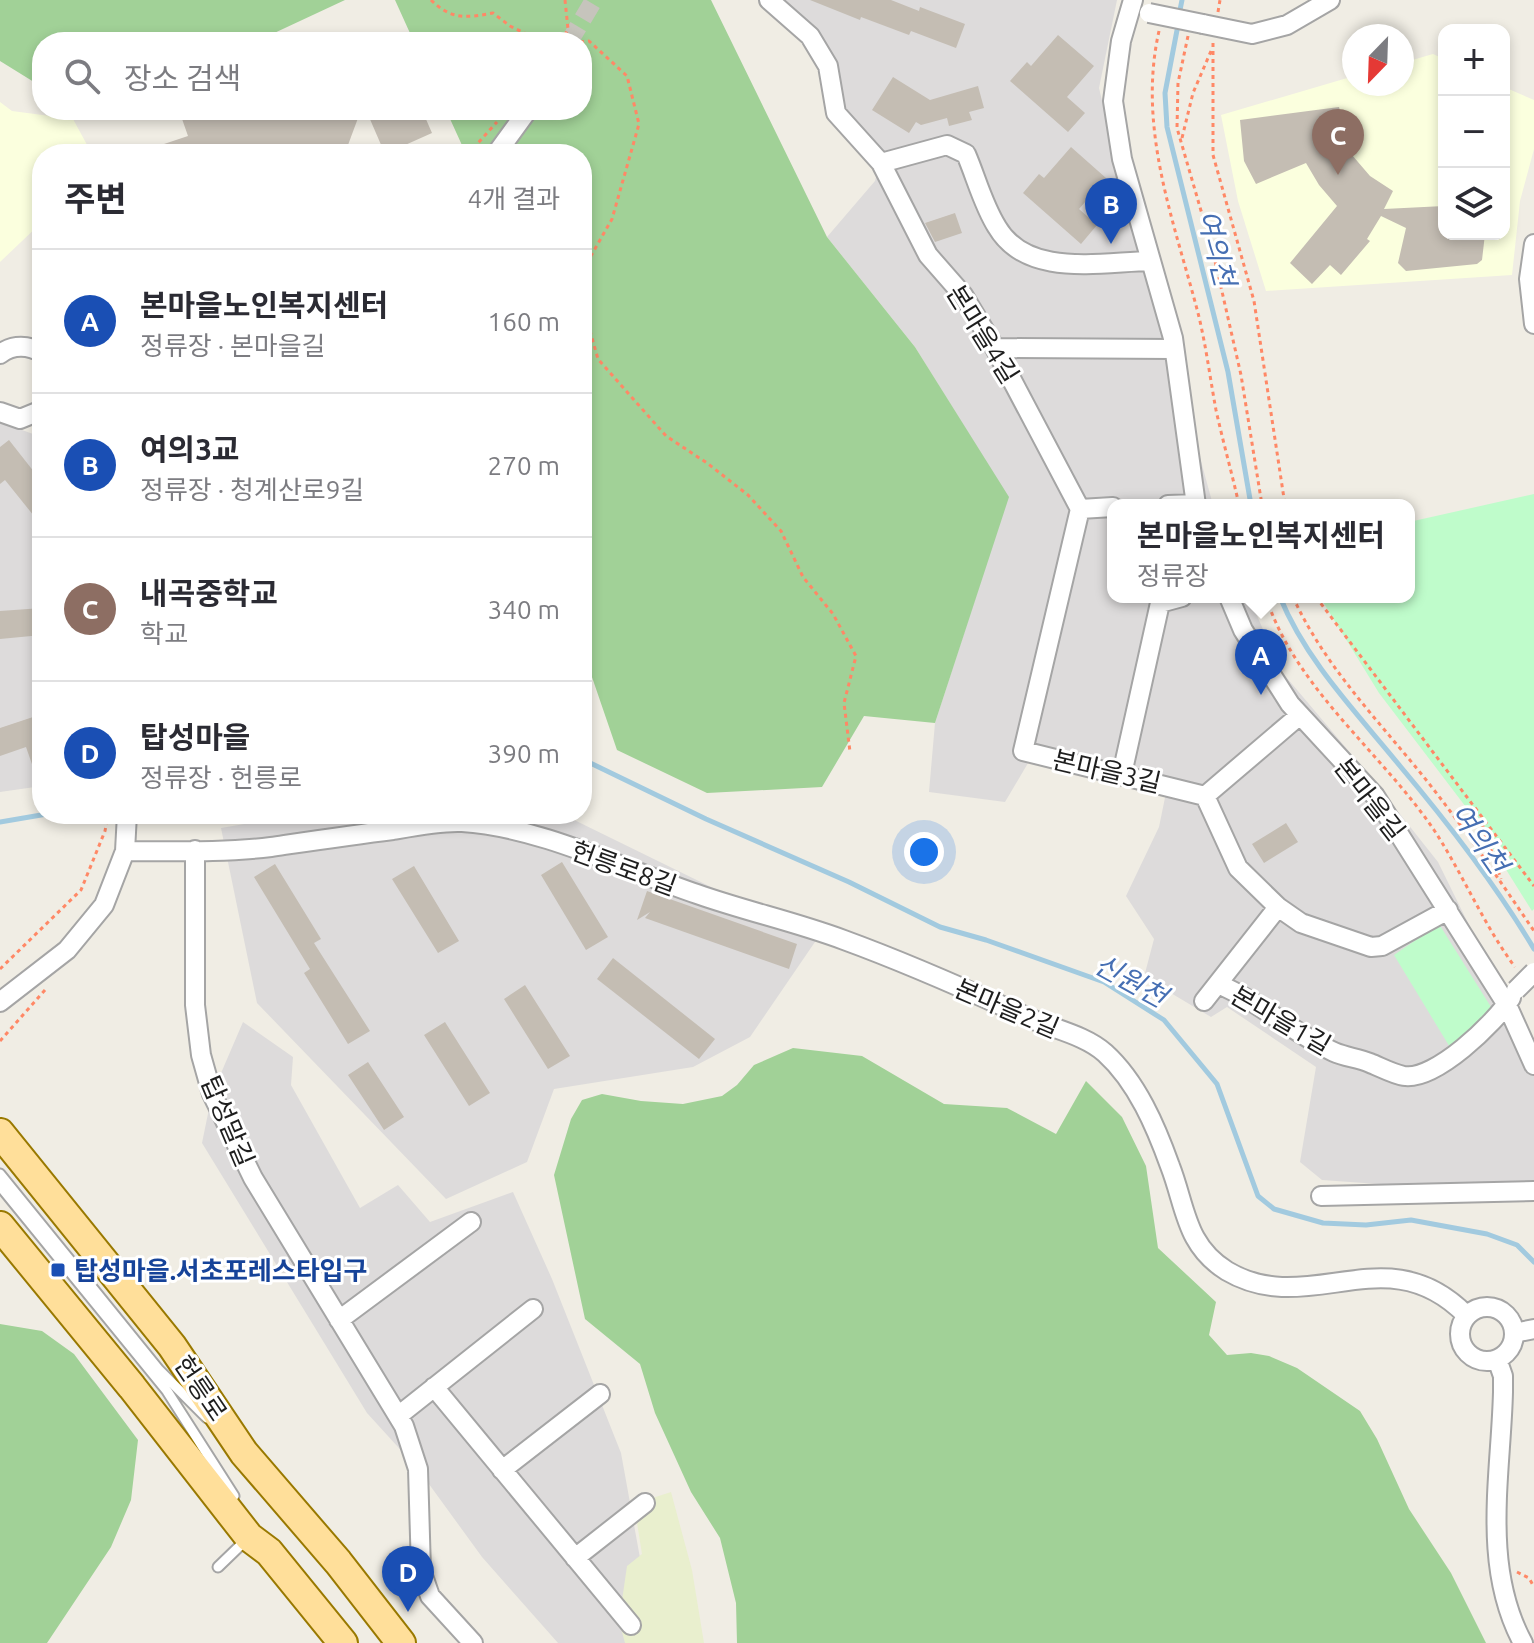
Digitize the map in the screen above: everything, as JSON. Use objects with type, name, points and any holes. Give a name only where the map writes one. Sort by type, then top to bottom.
[{"type":"main road","name":"헌릉로","points":[[0,1133],[172,1346],[244,1453],[338,1562],[401,1643]]},
{"type":"main road","name":"헌릉로","points":[[0,1226],[343,1643]]},
{"type":"street","name":"본마을4길","points":[[769,0],[810,36],[828,66],[836,113],[881,163],[928,255],[963,295],[995,348],[1080,509]]},
{"type":"street","points":[[1195,499],[1173,338],[1122,159],[1113,101],[1121,41],[1143,12],[1203,27],[1252,34],[1287,25],[1330,0]]},
{"type":"street","points":[[503,144],[521,120]]},
{"type":"street","points":[[881,163],[947,145],[958,148],[966,154],[995,226],[1020,252],[1046,263],[1150,261]]},
{"type":"street","points":[[1534,244],[1529,279],[1534,324]]},
{"type":"street","points":[[0,354],[17,346],[32,348]]},
{"type":"street","points":[[995,348],[1173,349]]},
{"type":"street","points":[[0,412],[20,419],[32,414]]},
{"type":"street","points":[[1080,509],[1107,507]]},
{"type":"street","name":"본마을3길","points":[[1080,509],[1023,751],[1205,796]]},
{"type":"street","points":[[1122,774],[1160,603]]},
{"type":"street","name":"본마을길","points":[[1232,603],[1243,630],[1297,717],[1375,796],[1448,910],[1519,985],[1534,1065]]},
{"type":"street","points":[[1297,717],[1205,796],[1238,868],[1278,907],[1301,923],[1371,947],[1382,946],[1448,910]]},
{"type":"street","points":[[0,1002],[67,950],[104,905],[125,851],[121,824]]},
{"type":"street","name":"헌릉로8길","points":[[125,851],[266,847],[441,824]]},
{"type":"street","name":"헌릉로8길","points":[[482,824],[495,825],[564,846],[700,895],[844,940],[877,954]]},
{"type":"street","name":"탑성말길","points":[[195,850],[195,1005],[201,1055],[212,1094],[253,1178],[398,1416],[418,1469],[421,1570],[430,1596],[473,1643]]},
{"type":"street","points":[[1204,1001],[1278,907]]},
{"type":"street","name":"본마을2길","points":[[877,954],[1105,1052],[1146,1107],[1172,1170],[1182,1211],[1198,1245],[1224,1269],[1268,1286],[1310,1287],[1363,1278],[1393,1278],[1423,1284],[1450,1298],[1466,1315]]},
{"type":"street","name":"본마을1길","points":[[1218,984],[1246,996],[1295,1031],[1338,1054],[1350,1055],[1406,1076],[1421,1073],[1468,1045],[1519,985]]},
{"type":"street","points":[[1321,1196],[1534,1191]]},
{"type":"street","points":[[339,1320],[471,1222]]},
{"type":"street","points":[[1483,1307],[1492,1307],[1527,1330],[1497,1359],[1477,1360],[1463,1349],[1459,1332],[1466,1315],[1483,1307]]},
{"type":"street","points":[[398,1416],[533,1309]]},
{"type":"street","points":[[1497,1359],[1503,1376],[1495,1497],[1500,1572],[1523,1643]]},
{"type":"street","points":[[434,1387],[631,1625]]},
{"type":"street","points":[[502,1470],[600,1394]]},
{"type":"street","points":[[575,1558],[645,1503]]},
{"type":"lane","points":[[0,1174],[168,1380],[244,1453]]},
{"type":"lane","points":[[0,1186],[167,1391],[259,1544],[218,1567]]},
{"type":"path","points":[[431,0],[442,11],[467,18],[493,13],[522,32]]},
{"type":"path","points":[[565,0],[566,32]]},
{"type":"path","points":[[1220,0],[1203,27],[1178,83],[1177,128],[1213,252],[1238,360],[1261,499]]},
{"type":"path","points":[[1143,12],[1153,56],[1152,123],[1166,197],[1199,317],[1238,499]]},
{"type":"path","points":[[1203,27],[1213,47],[1213,155],[1254,301],[1284,499]]},
{"type":"path","points":[[592,44],[627,76],[639,124],[612,219],[592,254]]},
{"type":"path","points":[[1181,142],[1193,93],[1213,47]]},
{"type":"path","points":[[477,144],[498,121]]},
{"type":"path","points":[[592,338],[598,359],[666,436],[748,495],[781,531],[803,577],[833,614],[856,656],[844,703],[850,752]]},
{"type":"path","points":[[1268,603],[1275,624],[1313,681],[1433,829],[1519,985]]},
{"type":"path","points":[[1296,603],[1307,628],[1353,694],[1467,831],[1534,931]]},
{"type":"path","points":[[1320,603],[1534,886]]},
{"type":"path","points":[[1479,815],[1502,884]]},
{"type":"path","points":[[0,969],[81,890],[105,831],[112,824]]},
{"type":"shaded area","points":[[785,0],[1117,0],[1099,88],[1137,246],[1149,271],[1211,499],[1107,499],[1107,603],[1252,603],[1281,671],[1438,862],[1534,1057],[1534,1195],[1322,1180],[1300,1162],[1316,1067],[1227,1007],[1211,1017],[1144,977],[1154,939],[1126,896],[1159,827],[1168,783],[1031,758],[1005,802],[929,792],[935,723],[1008,497],[915,347],[827,237],[875,181],[882,156],[841,112],[832,60]]},
{"type":"shaded area","points":[[1433,54],[1438,56],[1438,240],[1510,240],[1510,90],[1534,100],[1534,149],[1520,201],[1512,275],[1266,291],[1238,201],[1221,115],[1342,80],[1342,96],[1414,96],[1414,60]]},
{"type":"shaded area","points":[[0,102],[12,111],[32,114],[32,120],[74,120],[87,144],[32,144],[32,232],[0,262]]},
{"type":"shaded area","points":[[0,422],[32,434],[32,787],[0,792]]},
{"type":"shaded area","points":[[245,824],[582,824],[817,939],[750,1037],[693,1067],[554,1089],[527,1162],[446,1199],[257,1003],[221,828]]},
{"type":"shaded area","points":[[243,1022],[293,1057],[291,1085],[360,1208],[398,1185],[430,1222],[513,1192],[552,1279],[621,1453],[644,1580],[628,1643],[558,1643],[482,1557],[418,1469],[367,1413],[202,1143],[212,1094]]},
{"type":"shaded area","points":[[671,1492],[692,1570],[704,1643],[625,1643],[619,1621],[627,1566],[642,1554],[634,1504]]},
{"type":"green space","points":[[0,0],[345,0],[276,32],[32,32],[32,81],[0,61]]},
{"type":"green space","points":[[395,0],[711,0],[827,237],[915,347],[1009,497],[935,723],[864,716],[822,787],[707,793],[617,750],[592,677],[592,144],[461,144],[451,120],[592,120],[592,32],[409,32]]},
{"type":"green space","points":[[1534,494],[1532,911],[1472,815],[1379,693],[1324,603],[1415,603],[1415,521]]},
{"type":"green space","points":[[1439,924],[1491,1007],[1451,1049],[1394,955]]},
{"type":"green space","points":[[793,1048],[862,1056],[944,1104],[1007,1108],[1056,1134],[1086,1081],[1122,1117],[1146,1166],[1158,1248],[1216,1302],[1209,1335],[1227,1355],[1251,1353],[1269,1356],[1297,1368],[1360,1411],[1377,1439],[1409,1509],[1451,1573],[1486,1643],[737,1643],[736,1603],[720,1538],[691,1492],[655,1413],[640,1364],[585,1319],[554,1175],[571,1119],[582,1100],[602,1094],[683,1104],[722,1096],[737,1085],[754,1065]]},
{"type":"green space","points":[[0,1324],[42,1331],[74,1354],[138,1440],[131,1500],[111,1547],[47,1643],[0,1643]]},
{"type":"building","points":[[810,0],[891,0],[965,24],[956,48],[911,31],[909,35],[861,17],[860,20]]},
{"type":"building","points":[[1058,35],[1094,66],[1067,97],[1085,113],[1068,132],[1010,81],[1027,62],[1031,66]]},
{"type":"building","points":[[893,77],[930,100],[978,86],[984,108],[969,112],[972,120],[949,126],[947,118],[921,125],[916,122],[909,133],[872,110]]},
{"type":"building","points":[[1339,107],[1352,155],[1370,176],[1393,191],[1384,209],[1438,206],[1438,240],[1484,240],[1482,260],[1477,264],[1406,271],[1398,263],[1406,228],[1381,216],[1367,239],[1370,241],[1341,275],[1330,265],[1312,284],[1290,263],[1337,206],[1306,163],[1256,184],[1244,161],[1240,120]]},
{"type":"building","points":[[182,120],[357,120],[348,144],[164,144],[188,136]]},
{"type":"building","points":[[370,120],[426,120],[432,133],[407,144],[381,144]]},
{"type":"building","points":[[1071,147],[1106,178],[1079,209],[1097,225],[1081,244],[1023,193],[1039,174],[1044,178]]},
{"type":"building","points":[[955,213],[962,233],[935,242],[925,223]]},
{"type":"building","points":[[9,440],[32,469],[32,514],[5,480],[0,484],[0,447]]},
{"type":"building","points":[[32,609],[32,636],[0,639],[0,611]]},
{"type":"building","points":[[32,717],[32,764],[26,747],[0,756],[0,728]]},
{"type":"building","points":[[1286,823],[1298,842],[1264,863],[1252,844]]},
{"type":"building","points":[[562,862],[608,937],[586,950],[541,875]]},
{"type":"building","points":[[275,864],[321,939],[314,943],[370,1031],[348,1044],[304,973],[310,969],[254,877]]},
{"type":"building","points":[[414,866],[459,941],[438,953],[392,879]]},
{"type":"building","points":[[647,891],[797,944],[789,969],[645,918],[650,912],[637,920]]},
{"type":"building","points":[[613,958],[715,1039],[699,1059],[597,979]]},
{"type":"building","points":[[525,985],[570,1056],[548,1069],[504,999]]},
{"type":"building","points":[[445,1022],[490,1093],[469,1106],[424,1035]]},
{"type":"building","points":[[368,1062],[404,1117],[384,1130],[348,1075]]},
{"type":"waterway","name":"여의천","points":[[1179,15],[1182,0]]},
{"type":"waterway","name":"여의천","points":[[1178,25],[1165,93],[1167,127],[1228,372],[1250,499]]},
{"type":"waterway","name":"여의천","points":[[1283,603],[1318,665],[1488,878],[1534,949]]},
{"type":"waterway","name":"신원천","points":[[592,764],[940,927],[1104,982],[1164,1020],[1217,1084],[1258,1196],[1274,1209],[1323,1223],[1366,1225],[1411,1220],[1487,1234],[1517,1245],[1534,1262]]},
{"type":"waterway","name":"신원천","points":[[0,822],[32,817]]},
{"type":"tunnel","points":[[575,32],[594,0]]},
{"type":"place","name":"내곡중학교","points":[[1338,175]]},
{"type":"place","name":"여의3교","points":[[1111,244]]},
{"type":"place","name":"본마을노인복지센터","points":[[1261,695]]},
{"type":"place","name":"탑성마을.서초포레스타입구","points":[[58,1270]]},
{"type":"place","name":"탑성마을","points":[[408,1612]]}]
